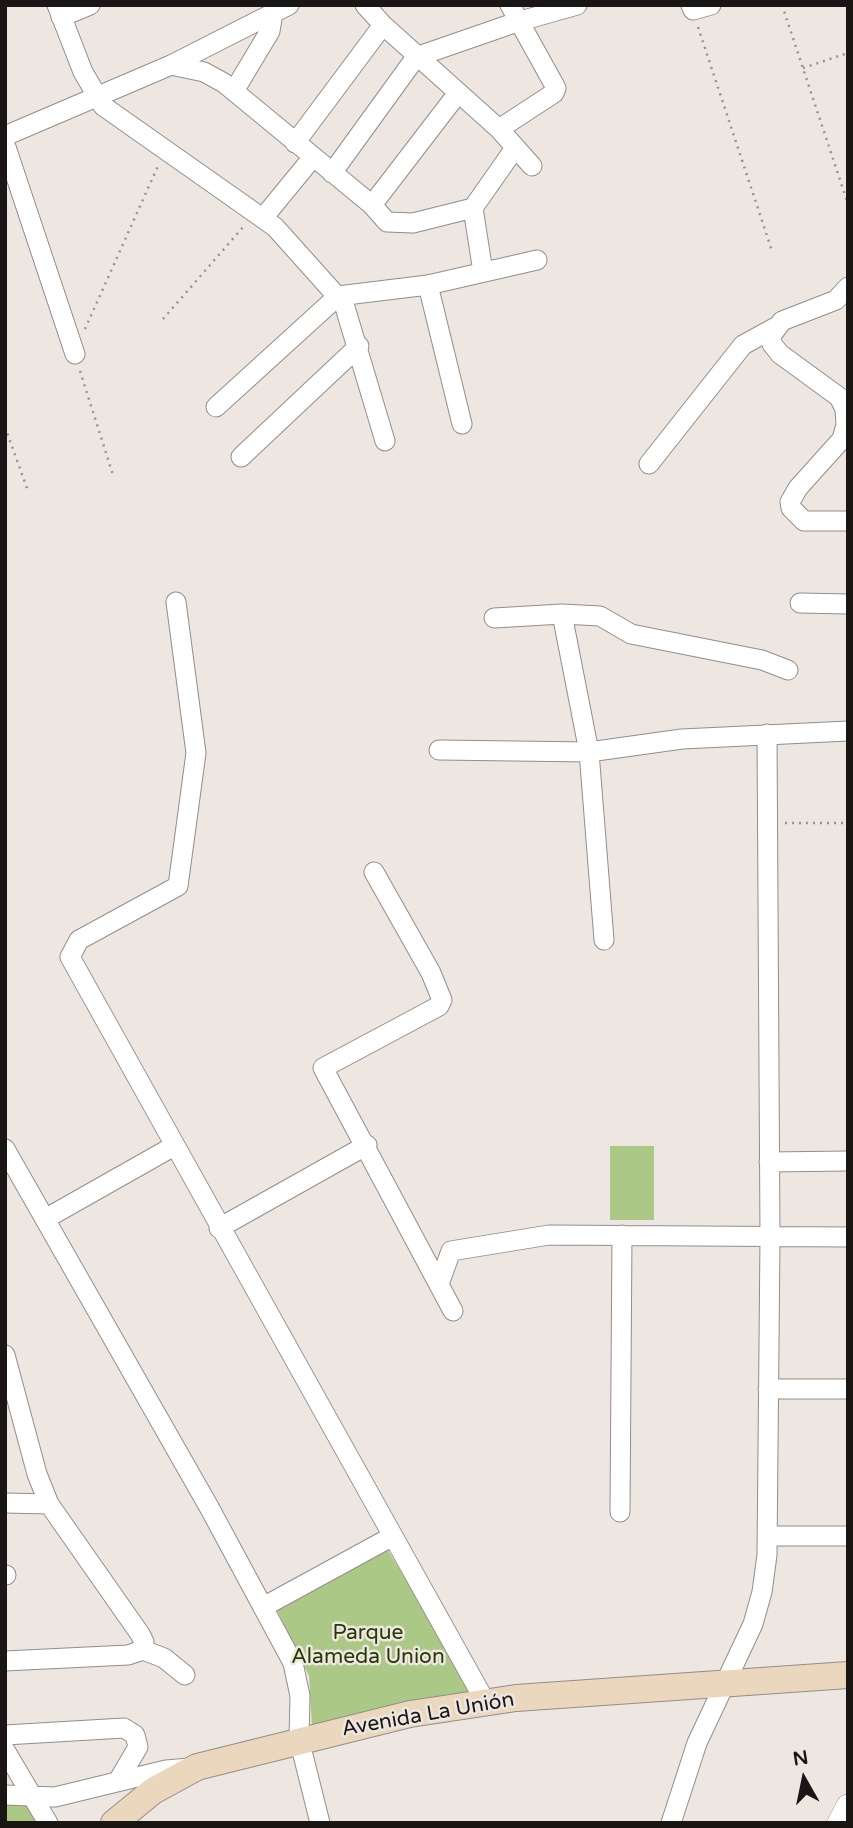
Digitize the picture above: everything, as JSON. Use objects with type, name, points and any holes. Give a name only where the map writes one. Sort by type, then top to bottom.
[{"type":"main road","name":"Avenida La Unión","points":[[114,1823],[153,1791],[197,1767],[299,1739],[410,1714],[485,1701],[848,1675]]},
{"type":"street","points":[[90,5],[59,11],[83,72],[97,98],[112,113],[165,150],[254,221],[295,247],[330,291],[338,296],[349,314],[385,441]]},
{"type":"street","points":[[365,5],[416,57],[499,129],[532,166]]},
{"type":"street","points":[[332,173],[416,57],[513,14],[577,5]]},
{"type":"street","points":[[5,136],[171,65],[281,9]]},
{"type":"street","points":[[234,91],[281,9]]},
{"type":"street","points":[[499,129],[554,93],[556,88],[513,14]]},
{"type":"street","points":[[295,144],[383,25]]},
{"type":"street","points":[[171,65],[214,76],[372,205],[387,222],[400,224],[473,208],[515,148]]},
{"type":"street","points":[[372,205],[458,93]]},
{"type":"street","points":[[5,144],[75,354]]},
{"type":"street","points":[[254,221],[313,157]]},
{"type":"street","points":[[473,208],[484,272]]},
{"type":"street","points":[[216,407],[338,296],[428,285],[537,260]]},
{"type":"street","points":[[428,285],[462,424]]},
{"type":"street","points":[[649,464],[743,345],[782,321],[836,300],[848,287]]},
{"type":"street","points":[[774,328],[772,344],[779,354],[843,397],[845,409],[846,425],[842,439],[798,488],[790,502],[804,522],[848,521]]},
{"type":"street","points":[[241,457],[359,346]]},
{"type":"street","points":[[176,602],[196,754],[178,886],[79,940],[70,957],[485,1701]]},
{"type":"street","points":[[800,603],[848,604]]},
{"type":"street","points":[[494,618],[562,614],[600,616],[631,634],[762,660],[788,670]]},
{"type":"street","points":[[562,614],[589,752],[604,940]]},
{"type":"street","points":[[439,750],[589,752],[652,742],[848,731]]},
{"type":"street","points":[[671,1823],[687,1769],[722,1684],[758,1608],[765,1573],[770,1237],[766,734]]},
{"type":"street","points":[[374,872],[442,1000],[439,1006],[323,1068],[367,1145],[453,1311]]},
{"type":"street","points":[[219,1228],[367,1145]]},
{"type":"street","points":[[45,1219],[174,1146]]},
{"type":"street","points":[[5,1149],[209,1507],[296,1673],[300,1696],[299,1739],[320,1823]]},
{"type":"street","points":[[769,1163],[848,1161]]},
{"type":"street","points":[[439,1284],[448,1254],[454,1250],[549,1235],[848,1237]]},
{"type":"street","points":[[620,1511],[622,1236]]},
{"type":"street","points":[[5,1355],[14,1424],[50,1504],[140,1634],[144,1642],[143,1650]]},
{"type":"street","points":[[768,1389],[848,1389]]},
{"type":"street","points":[[5,1503],[50,1504]]},
{"type":"street","points":[[263,1607],[393,1536]]},
{"type":"street","points":[[767,1536],[848,1536]]},
{"type":"street","points":[[5,1661],[128,1655],[143,1650],[164,1658],[186,1675]]},
{"type":"street","points":[[5,1735],[124,1728],[135,1735],[138,1747],[118,1781]]},
{"type":"street","points":[[5,1750],[48,1823]]},
{"type":"street","points":[[5,1795],[55,1797],[166,1770],[197,1767]]},
{"type":"street","points":[[839,1823],[848,1806]]},
{"type":"path","points":[[782,5],[848,204]]},
{"type":"path","points":[[699,7],[772,251]]},
{"type":"path","points":[[803,68],[848,53]]},
{"type":"path","points":[[113,475],[75,354],[165,150]]},
{"type":"path","points":[[163,319],[254,221]]},
{"type":"path","points":[[5,427],[28,491]]},
{"type":"path","points":[[781,823],[848,823]]},
{"type":"green space","points":[[610,1146],[654,1146],[654,1220],[610,1220]]},
{"type":"green space","name":"Parque Alameda Union","points":[[387,1549],[464,1674],[470,1697],[312,1727],[309,1676],[276,1608]]},
{"type":"green space","points":[[25,1798],[43,1823],[5,1823],[5,1799]]}]
